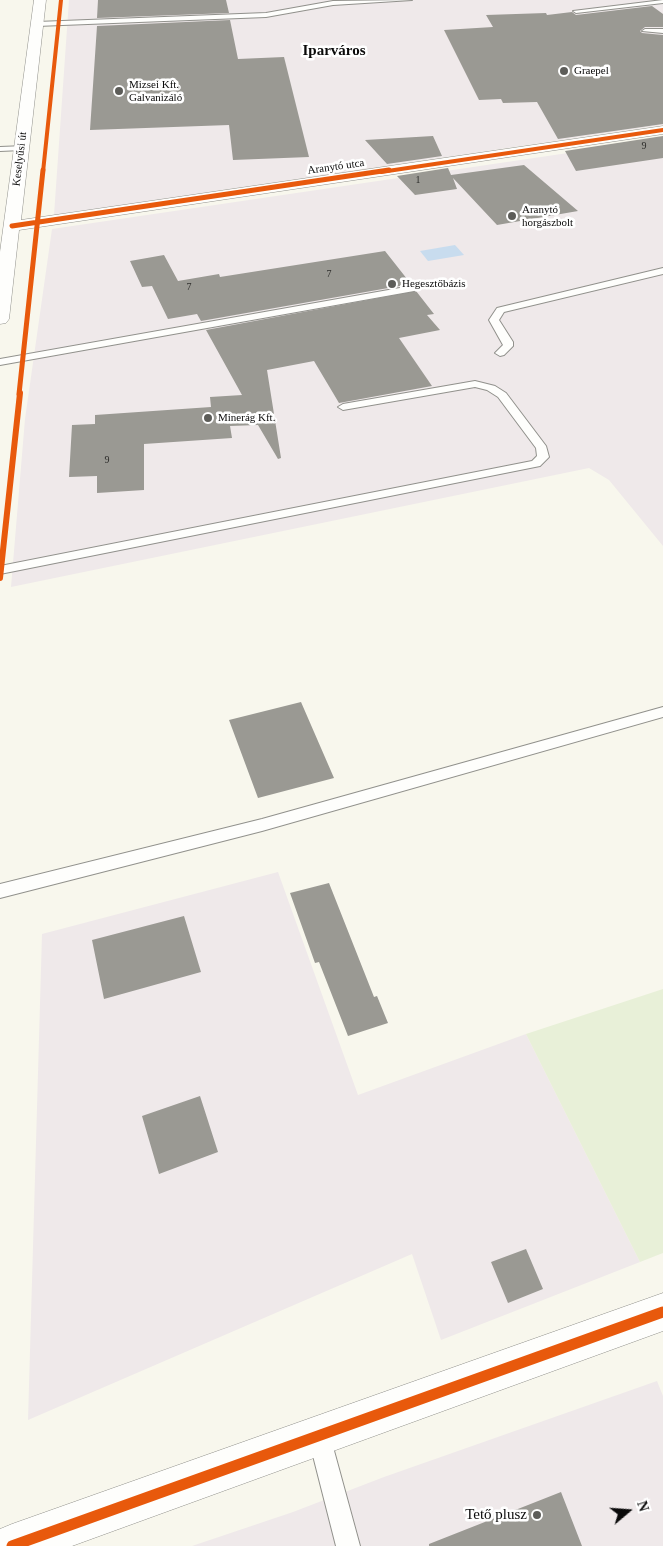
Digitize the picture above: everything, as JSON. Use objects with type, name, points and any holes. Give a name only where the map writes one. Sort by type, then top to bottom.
[{"type":"street","name":"Keselyűsi út","points":[[0,319],[40,0]]},
{"type":"street","name":"Aranytó utca","points":[[12,226],[663,130]]},
{"type":"street","points":[[12,1546],[663,1312]]},
{"type":"lane","points":[[36,24],[266,15],[338,1],[409,0]]},
{"type":"lane","points":[[576,11],[663,1]]},
{"type":"lane","points":[[645,31],[663,30]]},
{"type":"lane","points":[[0,149],[22,148]]},
{"type":"lane","points":[[500,353],[508,346],[508,342],[494,320],[500,310],[663,271]]},
{"type":"lane","points":[[0,362],[411,289]]},
{"type":"lane","points":[[0,570],[523,467],[536,464],[543,457],[542,448],[502,395],[491,388],[475,384],[343,406]]},
{"type":"lane","points":[[0,891],[262,826],[663,712]]},
{"type":"lane","points":[[319,1436],[348,1546]]},
{"type":"shaded area","points":[[69,0],[663,0],[663,125],[54,215]]},
{"type":"shaded area","points":[[663,139],[663,546],[609,480],[589,468],[11,587],[25,419],[52,229]]},
{"type":"shaded area","points":[[278,872],[358,1095],[526,1034],[640,1262],[441,1340],[412,1254],[28,1420],[42,934]]},
{"type":"shaded area","points":[[657,1381],[663,1396],[663,1546],[192,1546],[293,1512],[384,1477]]},
{"type":"green space","points":[[663,989],[663,1253],[640,1262],[526,1034]]},
{"type":"water","points":[[455,245],[464,255],[428,261],[420,251]]},
{"type":"building","points":[[98,0],[226,0],[229,13],[97,18]]},
{"type":"building","name":"Graepel","points":[[652,6],[663,14],[663,27],[645,27],[640,31],[642,33],[663,35],[663,124],[558,139],[537,102],[503,103],[501,99],[479,100],[444,30],[493,27],[486,15],[546,13],[547,15],[572,12],[576,15]]},
{"type":"building","points":[[230,20],[238,59],[284,57],[309,157],[233,160],[229,125],[90,130],[97,26]]},
{"type":"building","points":[[433,136],[442,156],[387,164],[365,140]]},
{"type":"building","points":[[663,136],[663,158],[576,171],[565,151]]},
{"type":"building","points":[[524,165],[578,211],[497,225],[453,178],[457,189],[415,195],[397,176],[448,168],[451,175]]},
{"type":"building","points":[[385,251],[411,284],[201,321],[197,314],[168,319],[152,286],[142,287],[130,261],[164,255],[178,281],[219,274],[220,277]]},
{"type":"building","points":[[416,291],[434,314],[427,315],[440,330],[399,338],[432,386],[339,403],[314,361],[267,370],[281,458],[278,459],[258,425],[230,426],[232,438],[144,444],[144,490],[97,493],[97,476],[69,477],[72,425],[95,424],[95,415],[211,407],[210,397],[242,395],[206,330]]},
{"type":"building","points":[[301,702],[334,778],[258,798],[229,720]]},
{"type":"building","points":[[329,883],[374,997],[377,996],[388,1023],[348,1036],[319,962],[315,963],[290,893]]},
{"type":"building","points":[[184,916],[201,972],[104,999],[92,940]]},
{"type":"building","points":[[200,1096],[218,1152],[159,1174],[142,1116]]},
{"type":"building","points":[[526,1249],[543,1289],[508,1303],[491,1262]]},
{"type":"building","name":"Tető plusz","points":[[561,1492],[582,1546],[429,1546],[429,1544]]},
{"type":"cycle path","points":[[0,578],[61,0]]},
{"type":"cycle path","points":[[12,226],[663,130]]},
{"type":"cycle path","points":[[12,1546],[663,1312]]},
{"type":"place","name":"Graepel","points":[[564,71]]},
{"type":"place","name":"Mizsei Kft. Galvanizáló","points":[[119,91]]},
{"type":"place","name":"Aranytó horgászbolt","points":[[512,216]]},
{"type":"place","name":"Hegesztőbázis","points":[[392,284]]},
{"type":"place","name":"Minerág Kft.","points":[[208,418]]},
{"type":"place","name":"Tető plusz","points":[[537,1515]]},
{"type":"district","name":"Iparváros","points":[[334,51]]}]
